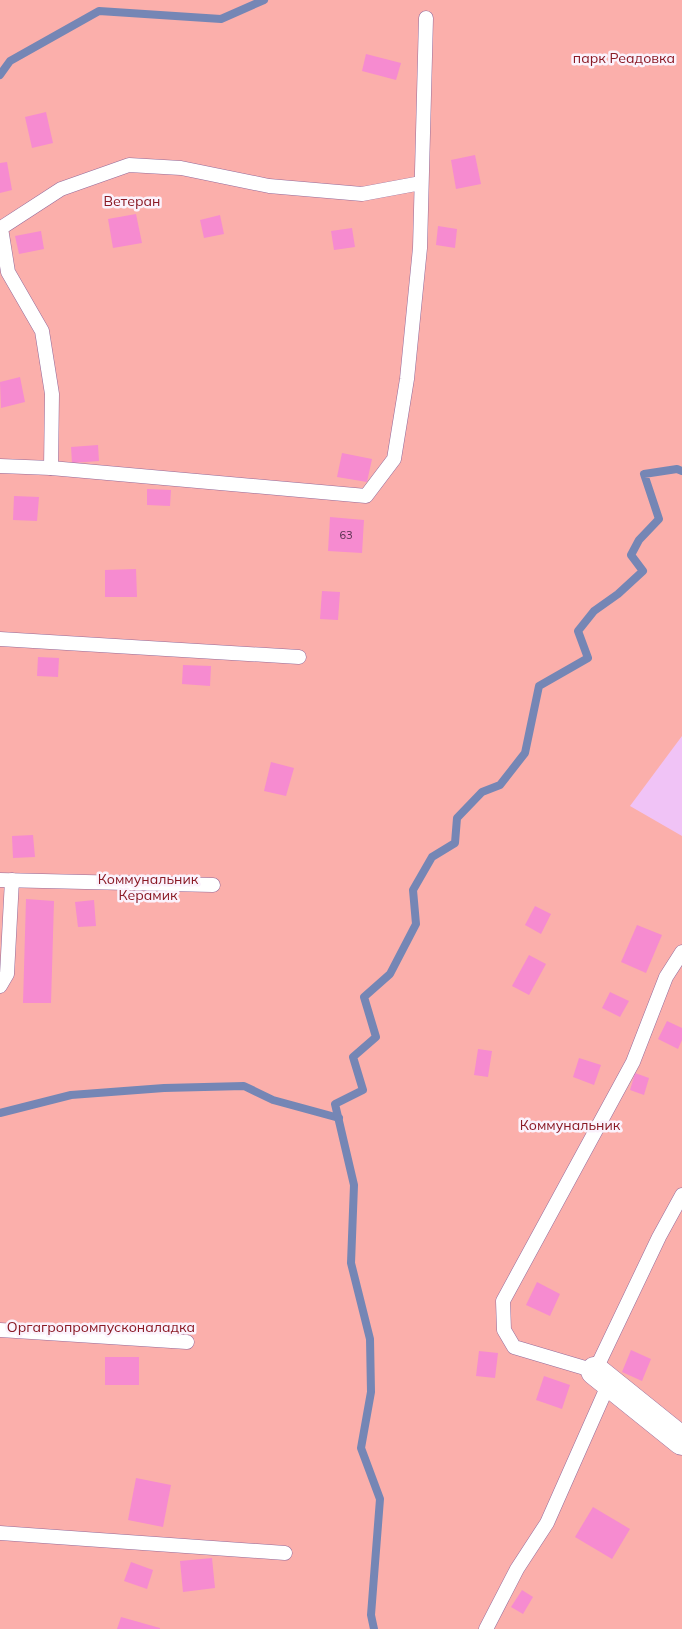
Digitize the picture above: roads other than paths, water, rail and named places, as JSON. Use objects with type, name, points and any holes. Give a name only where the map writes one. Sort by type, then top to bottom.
[{"type":"street","points":[[602,1377],[682,1441]]},
{"type":"lane","points":[[0,466],[51,468],[366,496],[394,459],[407,379],[420,248],[426,18]]},
{"type":"lane","points":[[51,468],[52,394],[42,331],[8,272],[1,228],[60,189],[129,165],[181,168],[269,186],[362,194],[421,183]]},
{"type":"lane","points":[[0,639],[299,657]]},
{"type":"lane","points":[[0,986],[7,974],[6,880],[214,885]]},
{"type":"lane","points":[[602,1377],[514,1347],[504,1330],[503,1301],[633,1062],[666,977],[682,952]]},
{"type":"lane","points":[[486,1629],[517,1569],[547,1524],[602,1377],[658,1237],[682,1195]]},
{"type":"lane","points":[[0,1330],[187,1342]]},
{"type":"lane","points":[[0,1533],[284,1553]]},
{"type":"waterway","points":[[0,75],[10,61],[99,11],[221,19],[264,0]]},
{"type":"waterway","points":[[374,1629],[371,1615],[380,1499],[361,1448],[371,1392],[370,1339],[351,1263],[354,1185],[335,1104],[363,1090],[353,1057],[376,1037],[364,997],[390,974],[416,924],[413,890],[432,857],[455,843],[457,818],[482,792],[500,785],[525,753],[539,686],[588,658],[578,631],[594,611],[618,594],[643,571],[631,555],[639,540],[659,519],[644,474],[677,469],[682,471]]},
{"type":"waterway","points":[[0,1113],[71,1095],[164,1088],[244,1086],[273,1100],[339,1118]]},
{"type":"park label","name":"парк Реадовка","points":[[624,58]]},
{"type":"park label","name":"Ветеран","points":[[132,201]]},
{"type":"park label","name":"Коммунальник Керамик","points":[[148,888]]},
{"type":"park label","name":"Коммунальник","points":[[570,1125]]},
{"type":"park label","name":"Оргагропромпусконаладка","points":[[101,1327]]}]
